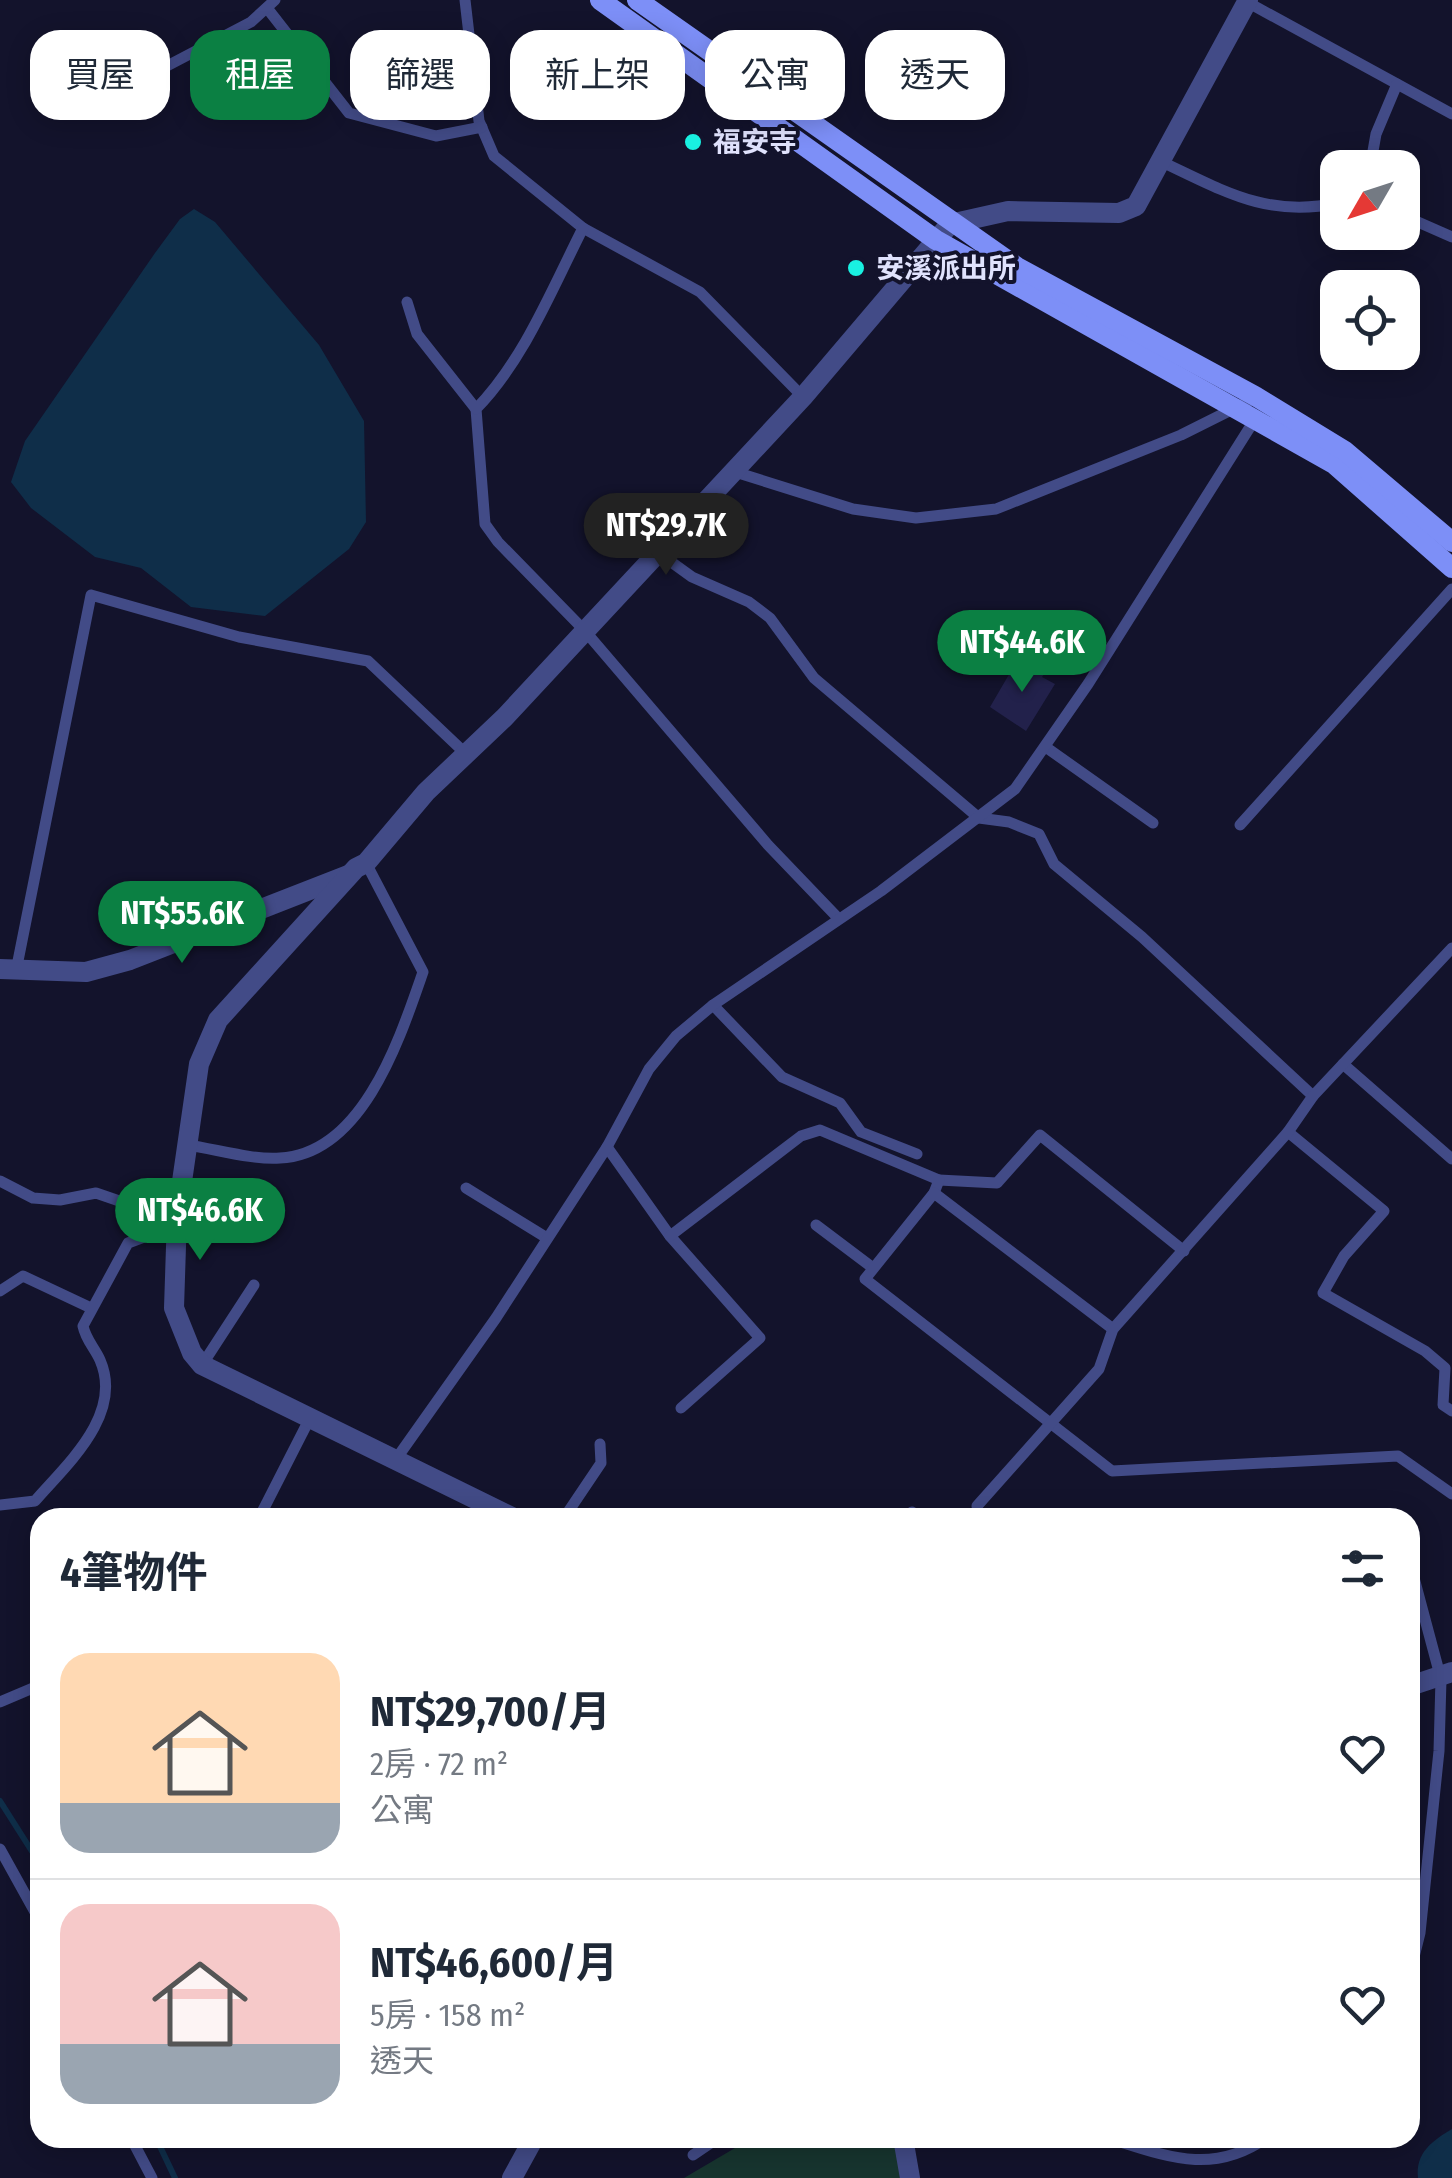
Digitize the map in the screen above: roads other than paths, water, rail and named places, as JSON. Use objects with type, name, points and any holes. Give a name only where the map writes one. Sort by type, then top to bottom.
[{"type":"main road","points":[[600,0],[943,232],[1255,396],[1345,451],[1452,542]]},
{"type":"main road","points":[[637,0],[1009,284],[1234,405],[1334,464],[1452,568]]},
{"type":"street","points":[[493,1508],[202,1366],[192,1353],[174,1308],[177,1212],[200,1064],[218,1020],[426,792],[585,631],[803,397],[943,232],[1008,210],[1119,213],[1136,206],[1248,1]]},
{"type":"street","points":[[8,970],[86,972],[130,960],[358,869]]},
{"type":"street","points":[[1420,1683],[1447,1675]]},
{"type":"street","points":[[512,2178],[528,2148]]},
{"type":"street","points":[[905,2148],[910,2178]]},
{"type":"lane","points":[[465,0],[482,127],[494,156],[583,228],[700,292],[803,397]]},
{"type":"lane","points":[[1248,1],[1452,114]]},
{"type":"lane","points":[[170,65],[252,22],[271,4],[348,113],[436,136],[482,127]]},
{"type":"lane","points":[[1373,150],[1397,84]]},
{"type":"lane","points":[[1162,162],[1251,204],[1320,207]]},
{"type":"lane","points":[[1420,223],[1452,236]]},
{"type":"lane","points":[[476,410],[492,394],[534,324],[583,228]]},
{"type":"lane","points":[[407,302],[417,334],[476,410],[485,524],[528,575],[585,631],[768,845],[838,918]]},
{"type":"lane","points":[[394,1462],[548,1238],[607,1147],[649,1069],[676,1036],[713,1005],[979,818],[1015,788],[1047,748],[1257,419],[1255,396],[1181,434],[996,509],[916,518],[854,509],[731,470]]},
{"type":"lane","points":[[656,551],[692,577],[749,602],[770,618],[814,678],[979,818],[1009,822],[1039,834],[1054,864],[1142,937],[1313,1096]]},
{"type":"lane","points":[[1240,825],[1452,589]]},
{"type":"lane","points":[[8,970],[91,595],[240,637],[368,661],[466,754]]},
{"type":"lane","points":[[1047,748],[1153,823]]},
{"type":"lane","points":[[187,1145],[278,1158],[320,1150],[347,1125],[385,1072],[423,972],[358,869]]},
{"type":"lane","points":[[978,1508],[1099,1369],[1114,1329],[1288,1132],[1313,1096],[1452,948]]},
{"type":"lane","points":[[713,1005],[782,1077],[840,1103],[861,1132],[917,1154]]},
{"type":"lane","points":[[1344,1064],[1452,1159]]},
{"type":"lane","points":[[670,1236],[800,1136],[820,1130],[936,1187],[1114,1329]]},
{"type":"lane","points":[[1288,1132],[1384,1211],[1344,1256],[1323,1293],[1425,1351],[1445,1368],[1443,1405],[1452,1411]]},
{"type":"lane","points":[[1184,1251],[1040,1135],[997,1183],[936,1187],[865,1278],[1112,1471],[1398,1456],[1452,1494]]},
{"type":"lane","points":[[607,1147],[670,1236],[760,1338],[681,1408]]},
{"type":"lane","points":[[0,1181],[33,1198],[60,1200],[96,1194],[177,1212]]},
{"type":"lane","points":[[466,1188],[548,1238]]},
{"type":"lane","points":[[0,1505],[35,1501],[94,1432],[102,1384],[101,1362],[87,1342],[83,1326],[128,1244],[177,1212]]},
{"type":"lane","points":[[816,1225],[873,1268]]},
{"type":"lane","points":[[0,1291],[24,1276],[91,1308]]},
{"type":"lane","points":[[202,1366],[254,1285]]},
{"type":"lane","points":[[264,1508],[310,1418]]},
{"type":"lane","points":[[571,1508],[601,1463],[600,1444]]},
{"type":"lane","points":[[1420,1593],[1447,1675],[1420,1924]]},
{"type":"lane","points":[[0,1702],[30,1688]]},
{"type":"lane","points":[[0,1849],[30,1903]]},
{"type":"lane","points":[[136,2148],[152,2178]]},
{"type":"lane","points":[[693,2155],[703,2148]]},
{"type":"lane","points":[[1142,2148],[1172,2157],[1215,2162],[1251,2148]]},
{"type":"water","points":[[194,209],[215,222],[319,345],[364,421],[366,522],[349,549],[265,616],[191,607],[141,568],[95,557],[31,508],[11,482],[25,441],[155,253],[180,219]]},
{"type":"water","points":[[1452,2129],[1452,2178],[1418,2178],[1422,2155]]},
{"type":"waterway","points":[[0,1801],[30,1848]]},
{"type":"waterway","points":[[161,2148],[175,2178]]},
{"type":"place","name":"福安寺","points":[[693,142]]},
{"type":"place","name":"安溪派出所","points":[[856,268]]}]
